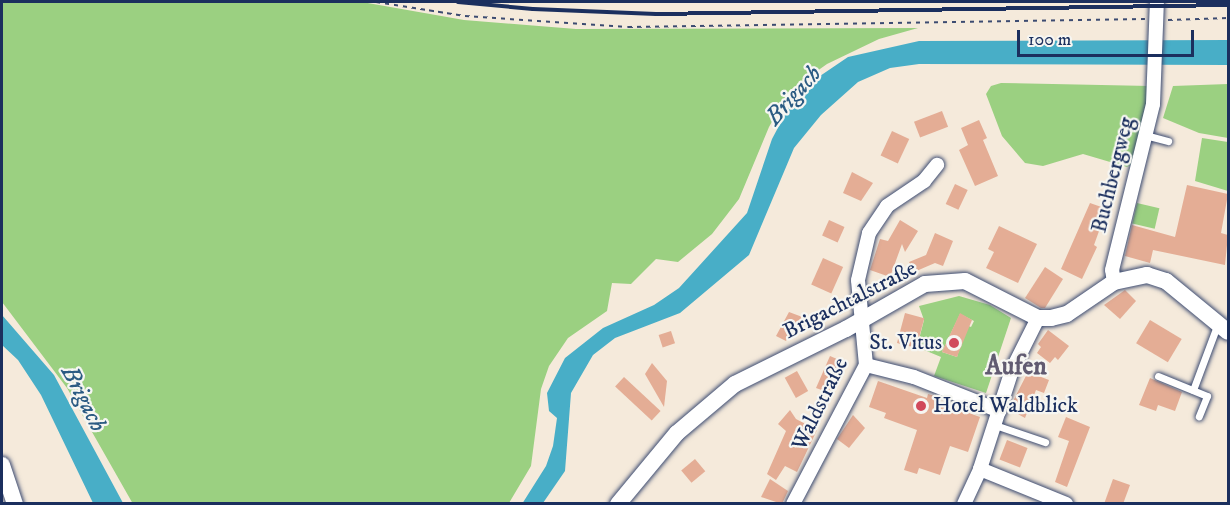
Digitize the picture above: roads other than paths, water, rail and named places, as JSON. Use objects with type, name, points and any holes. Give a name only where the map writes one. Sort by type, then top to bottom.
[{"type":"street","name":"Buchbergweg","points":[[1114,282],[1112,270],[1157,77],[1157,2]]},
{"type":"street","name":"Waldstraße","points":[[793,504],[866,365],[864,318],[858,280],[869,233],[887,206],[924,181],[937,165]]},
{"type":"street","points":[[964,504],[980,469],[1012,370],[1038,318],[1067,314],[1114,282],[1140,276],[1166,281],[1223,328]]},
{"type":"street","name":"Brigachtalstraße","points":[[618,504],[677,434],[735,384],[925,284],[943,280],[984,287],[1038,318]]},
{"type":"street","points":[[866,365],[914,377],[1000,411]]},
{"type":"street","points":[[2,465],[15,504]]},
{"type":"street","points":[[980,469],[1066,504]]},
{"type":"lane","points":[[1145,135],[1168,141]]},
{"type":"lane","points":[[1192,390],[1223,328]]},
{"type":"lane","points":[[1158,376],[1207,396],[1199,416]]},
{"type":"lane","points":[[995,425],[1045,442]]},
{"type":"water","points":[[1228,40],[1228,65],[919,64],[890,68],[858,82],[821,115],[794,148],[749,255],[680,313],[615,338],[593,355],[571,393],[565,471],[543,503],[522,504],[546,466],[553,446],[557,418],[549,411],[547,393],[565,358],[603,328],[654,305],[679,288],[747,213],[772,139],[789,107],[820,76],[848,57],[919,41]]},
{"type":"water","points":[[2,315],[54,375],[123,503],[93,503],[41,395],[18,360],[2,345]]},
{"type":"railway","points":[[458,2],[533,9],[656,14],[1228,5]]},
{"type":"place","name":"St. Vitus","points":[[954,343]]},
{"type":"place","name":"Hotel Waldblick","points":[[921,406]]},
{"type":"district","name":"Aufen","points":[[1016,367]]},
{"type":"water label","name":"Brigach","points":[[794,96]]},
{"type":"water label","name":"Brigach","points":[[83,399]]}]
